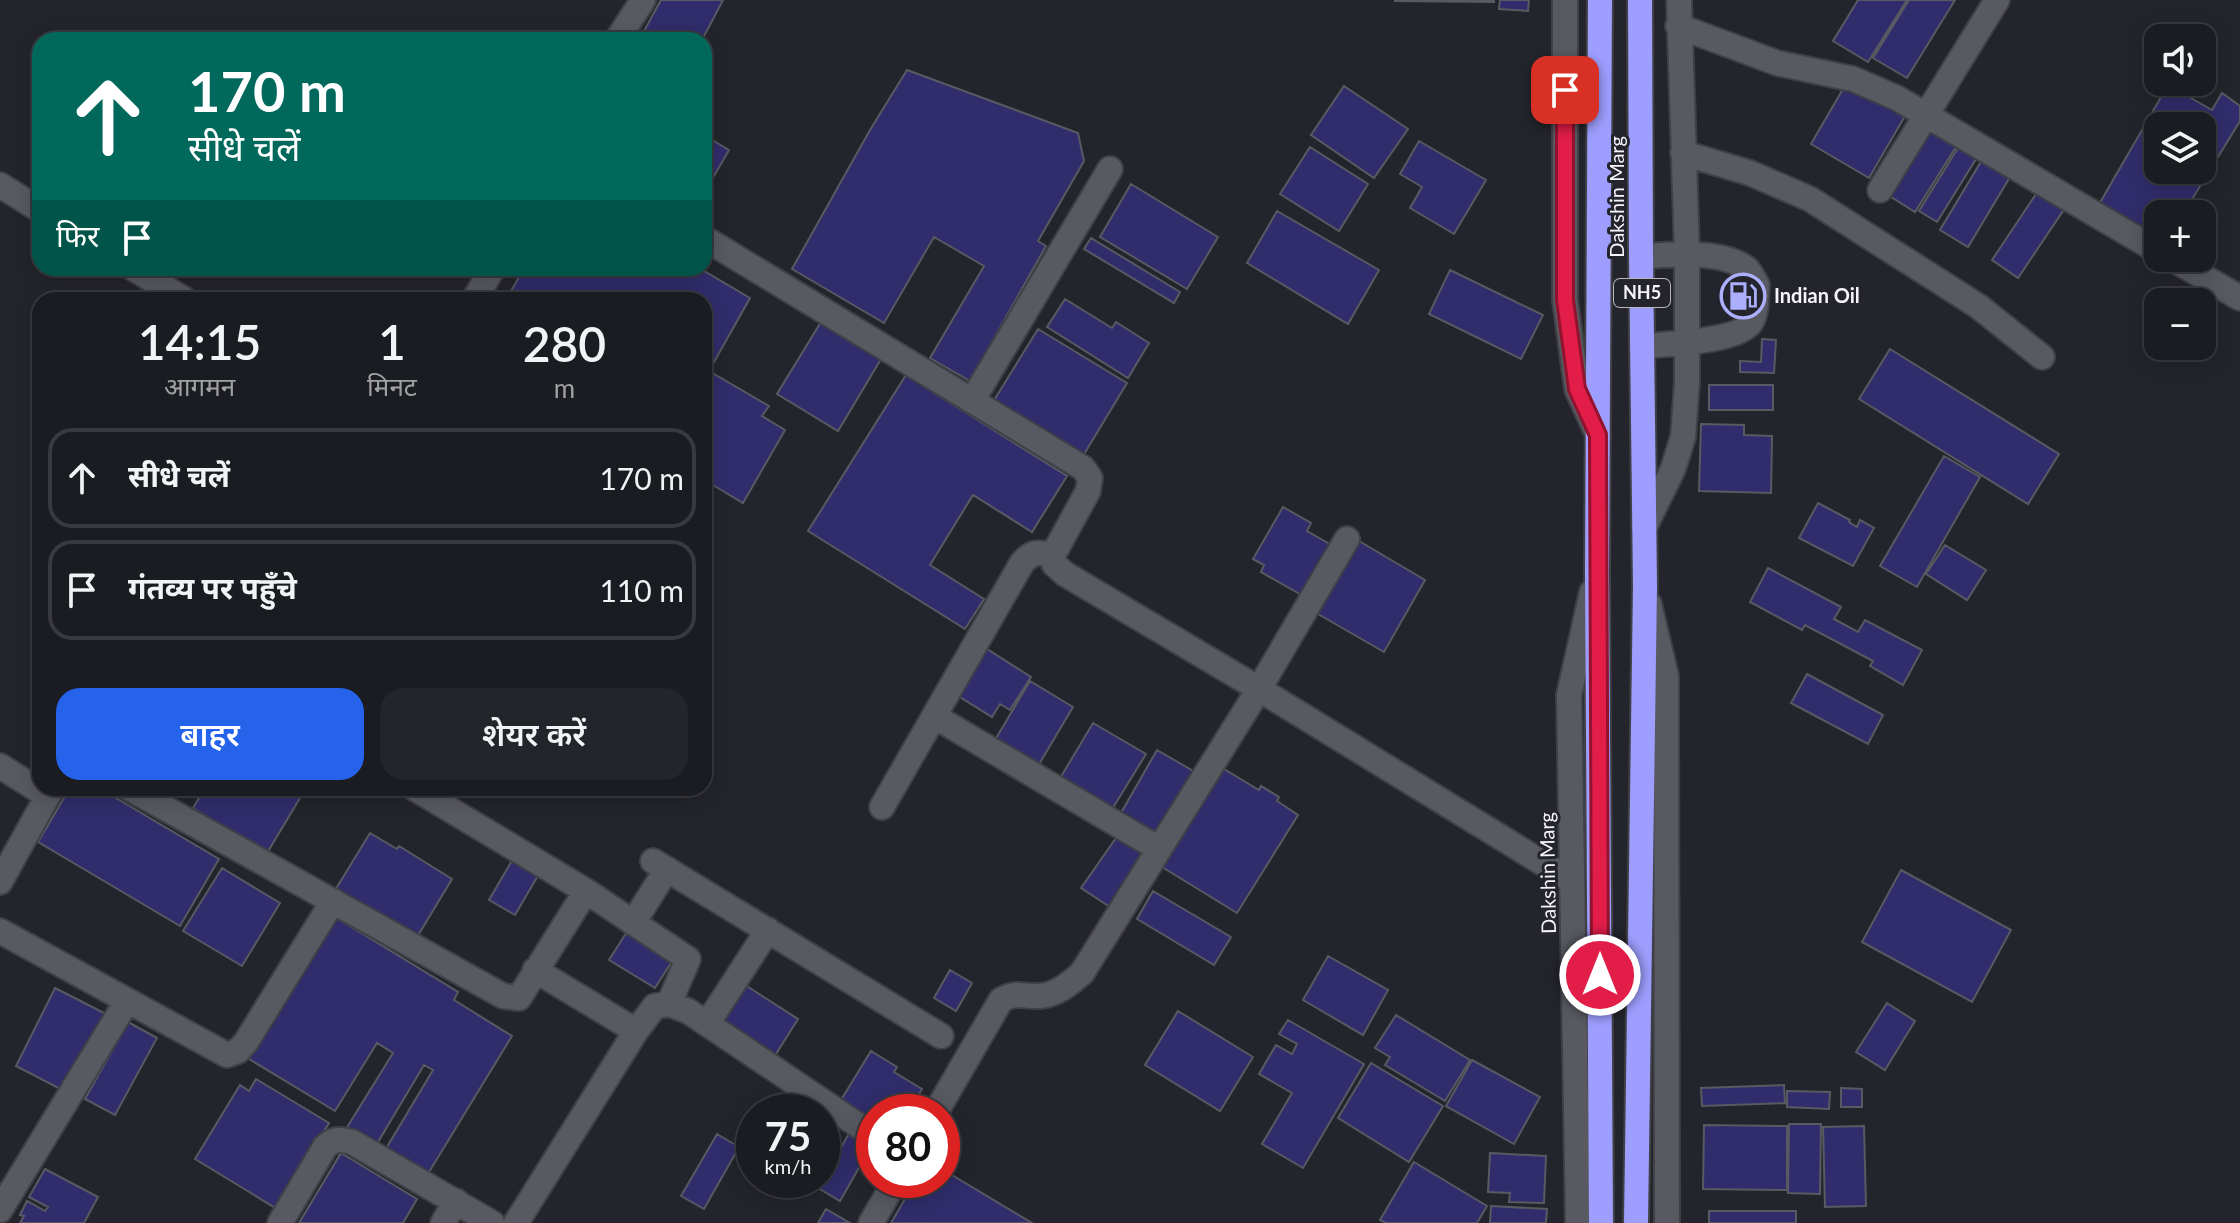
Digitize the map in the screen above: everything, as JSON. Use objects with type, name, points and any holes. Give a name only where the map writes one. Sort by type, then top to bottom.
[{"type":"highway","name":"Dakshin Marg","points":[[1600,0],[1597,573],[1601,1223]]},
{"type":"highway","name":"Dakshin Marg","points":[[1636,1223],[1645,586],[1640,0]]},
{"type":"street","points":[[622,32],[643,0]]},
{"type":"street","points":[[1565,0],[1565,300],[1577,389],[1598,435]]},
{"type":"street","points":[[1644,528],[1668,481],[1683,437],[1687,382],[1687,254],[1679,0]]},
{"type":"street","points":[[1880,190],[1997,0]]},
{"type":"street","points":[[1678,26],[1777,63],[1853,79],[1897,98],[2144,243]]},
{"type":"street","points":[[1683,153],[1750,173],[1810,199],[1978,306],[2042,357]]},
{"type":"street","points":[[972,401],[1110,169]]},
{"type":"street","points":[[0,185],[32,205]]},
{"type":"street","points":[[712,243],[1083,468],[1090,478],[1088,491],[1053,555],[1054,564],[1065,574],[1572,881]]},
{"type":"street","points":[[1641,256],[1687,254],[1730,260],[1748,270],[1757,285],[1752,322],[1739,334],[1687,343],[1642,346]]},
{"type":"street","points":[[2195,272],[2240,298]]},
{"type":"street","points":[[146,276],[172,292]]},
{"type":"street","points":[[946,1094],[1001,1000],[1013,994],[1041,996],[1064,989],[1082,973],[1259,689],[1347,539]]},
{"type":"street","points":[[882,807],[1022,563],[1030,554],[1053,555]]},
{"type":"street","name":"Dakshin Marg","points":[[1578,1223],[1569,695],[1597,573]]},
{"type":"street","name":"Dakshin Marg","points":[[1645,586],[1666,676],[1667,1223]]},
{"type":"street","points":[[934,716],[1159,849]]},
{"type":"street","points":[[0,766],[32,783]]},
{"type":"street","points":[[0,882],[48,796]]},
{"type":"street","points":[[143,796],[503,996],[519,998],[586,891]]},
{"type":"street","points":[[427,796],[586,891],[688,959],[669,1004]]},
{"type":"street","points":[[633,923],[660,865],[941,1036]]},
{"type":"street","points":[[0,931],[227,1055],[238,1051],[246,1042],[333,901]]},
{"type":"street","points":[[707,1024],[768,930]]},
{"type":"street","points":[[535,970],[636,1031]]},
{"type":"street","points":[[0,1210],[127,1001]]},
{"type":"street","points":[[516,1223],[636,1031],[655,1006],[669,1004],[688,1011],[856,1124]]},
{"type":"street","points":[[278,1221],[325,1147],[331,1141],[340,1139],[352,1142],[492,1223]]},
{"type":"street","points":[[871,1223],[886,1198]]},
{"type":"street","points":[[443,1223],[456,1201]]},
{"type":"building","points":[[661,0],[723,0],[706,32],[643,32]]},
{"type":"building","points":[[1494,0],[1494,2],[1395,1]]},
{"type":"building","points":[[1500,0],[1529,0],[1528,11],[1499,9]]},
{"type":"building","points":[[1858,0],[1907,0],[1868,62],[1833,41]]},
{"type":"building","points":[[1909,0],[1955,0],[1907,78],[1873,58]]},
{"type":"building","points":[[907,70],[1078,133],[1084,161],[1038,241],[1046,246],[970,381],[930,358],[984,266],[934,237],[884,323],[792,269]]},
{"type":"building","points":[[1847,82],[1905,116],[1869,178],[1811,144]]},
{"type":"building","points":[[1344,86],[1408,129],[1374,178],[1311,135]]},
{"type":"building","points":[[2222,93],[2240,106],[2240,121],[2216,160],[2216,112],[2152,112],[2162,96],[2187,96],[2212,110]]},
{"type":"building","points":[[1934,122],[1961,139],[1915,212],[1888,195]]},
{"type":"building","points":[[2144,127],[2144,184],[2201,184],[2192,200],[2144,200],[2144,242],[2094,213]]},
{"type":"building","points":[[712,140],[729,150],[712,179]]},
{"type":"building","points":[[1419,141],[1486,180],[1454,234],[1410,208],[1422,187],[1400,174]]},
{"type":"building","points":[[1310,147],[1368,184],[1339,231],[1280,194]]},
{"type":"building","points":[[1958,148],[1976,159],[1937,222],[1919,211]]},
{"type":"building","points":[[1982,160],[2010,177],[1968,247],[1940,230]]},
{"type":"building","points":[[1131,184],[1218,237],[1187,289],[1100,237]]},
{"type":"building","points":[[2038,191],[2065,208],[2018,278],[1992,260]]},
{"type":"building","points":[[1277,211],[1379,270],[1348,324],[1247,263]]},
{"type":"building","points":[[1091,238],[1180,292],[1174,303],[1084,249]]},
{"type":"building","points":[[1450,270],[1543,315],[1521,359],[1429,314]]},
{"type":"building","points":[[520,276],[712,276],[750,298],[712,366],[712,292],[510,292]]},
{"type":"building","points":[[1065,299],[1112,328],[1116,322],[1149,343],[1128,378],[1047,327]]},
{"type":"building","points":[[821,322],[881,359],[838,431],[777,394]]},
{"type":"building","points":[[1038,329],[1127,383],[1083,456],[993,402]]},
{"type":"building","points":[[1762,339],[1776,340],[1774,373],[1740,372],[1740,361],[1761,362]]},
{"type":"building","points":[[1890,349],[2059,454],[2028,504],[1859,399]]},
{"type":"building","points":[[712,373],[769,406],[762,416],[785,430],[743,503],[713,485]]},
{"type":"building","points":[[906,375],[1067,476],[1032,532],[973,495],[930,565],[984,599],[965,629],[808,531]]},
{"type":"building","points":[[1709,385],[1773,385],[1773,410],[1709,410]]},
{"type":"building","points":[[1701,424],[1744,425],[1744,435],[1772,436],[1771,493],[1699,491]]},
{"type":"building","points":[[1944,456],[1980,477],[1917,587],[1880,566]]},
{"type":"building","points":[[1818,503],[1857,527],[1860,520],[1874,528],[1853,566],[1799,538]]},
{"type":"building","points":[[1283,507],[1311,523],[1307,531],[1335,547],[1305,597],[1261,572],[1264,565],[1253,559]]},
{"type":"building","points":[[1359,541],[1425,580],[1384,652],[1318,614]]},
{"type":"building","points":[[1945,545],[1986,570],[1967,600],[1926,574]]},
{"type":"building","points":[[1768,568],[1841,607],[1834,619],[1858,632],[1865,620],[1922,650],[1903,685],[1870,666],[1873,661],[1805,625],[1802,630],[1750,602]]},
{"type":"building","points":[[984,647],[1031,677],[1010,710],[1000,704],[992,717],[955,694]]},
{"type":"building","points":[[1807,674],[1883,715],[1868,744],[1791,703]]},
{"type":"building","points":[[1030,681],[1073,707],[1038,766],[995,740]]},
{"type":"building","points":[[1093,723],[1146,754],[1111,811],[1059,780]]},
{"type":"building","points":[[1157,750],[1202,776],[1165,839],[1121,813]]},
{"type":"building","points":[[1219,766],[1259,790],[1261,786],[1279,797],[1277,801],[1298,815],[1237,913],[1162,867],[1208,793]]},
{"type":"building","points":[[65,796],[113,796],[219,859],[180,926],[38,842]]},
{"type":"building","points":[[200,796],[301,796],[267,853],[193,808]]},
{"type":"building","points":[[1121,831],[1152,853],[1113,909],[1081,888]]},
{"type":"building","points":[[370,833],[397,849],[399,846],[452,879],[414,942],[334,892]]},
{"type":"building","points":[[517,852],[543,867],[515,915],[489,900]]},
{"type":"building","points":[[222,868],[280,903],[242,966],[183,931]]},
{"type":"building","points":[[1901,870],[2011,930],[1972,1002],[1862,942]]},
{"type":"building","points":[[1153,891],[1231,937],[1214,965],[1137,919]]},
{"type":"building","points":[[335,917],[458,992],[454,1000],[512,1036],[426,1177],[384,1152],[433,1070],[424,1065],[375,1147],[346,1129],[393,1053],[377,1043],[335,1111],[249,1059]]},
{"type":"building","points":[[630,927],[676,955],[655,988],[609,960]]},
{"type":"building","points":[[1328,956],[1388,990],[1363,1035],[1303,1000]]},
{"type":"building","points":[[950,970],[972,983],[956,1011],[934,998]]},
{"type":"building","points":[[742,983],[798,1019],[771,1062],[714,1026]]},
{"type":"building","points":[[55,988],[108,1015],[68,1093],[16,1066]]},
{"type":"building","points":[[1887,1003],[1915,1021],[1885,1070],[1856,1052]]},
{"type":"building","points":[[1178,1011],[1253,1057],[1220,1111],[1145,1065]]},
{"type":"building","points":[[1396,1015],[1470,1060],[1445,1101],[1385,1065],[1390,1057],[1375,1048]]},
{"type":"building","points":[[1288,1020],[1364,1064],[1303,1168],[1262,1144],[1292,1093],[1259,1074],[1276,1045],[1292,1054],[1297,1044],[1279,1034]]},
{"type":"building","points":[[128,1022],[157,1038],[115,1115],[85,1099]]},
{"type":"building","points":[[871,1051],[897,1067],[894,1072],[922,1089],[919,1094],[856,1094],[856,1116],[840,1106]]},
{"type":"building","points":[[1472,1060],[1540,1097],[1514,1144],[1446,1106]]},
{"type":"building","points":[[1371,1063],[1443,1106],[1409,1162],[1338,1118]]},
{"type":"building","points":[[256,1079],[329,1123],[277,1209],[195,1159],[240,1085],[249,1091]]},
{"type":"building","points":[[1784,1085],[1785,1103],[1702,1106],[1701,1088]]},
{"type":"building","points":[[1841,1088],[1862,1089],[1862,1107],[1841,1107]]},
{"type":"building","points":[[1787,1091],[1830,1092],[1829,1109],[1787,1107]]},
{"type":"building","points":[[1789,1124],[1821,1124],[1820,1194],[1788,1193]]},
{"type":"building","points":[[1704,1125],[1787,1126],[1787,1190],[1703,1189]]},
{"type":"building","points":[[1864,1126],[1866,1206],[1825,1207],[1823,1127]]},
{"type":"building","points":[[851,1130],[856,1133],[856,1173],[840,1201],[835,1198],[840,1198],[840,1149]]},
{"type":"building","points":[[717,1134],[736,1145],[736,1152],[704,1209],[681,1196]]},
{"type":"building","points":[[341,1153],[417,1199],[403,1223],[299,1223]]},
{"type":"building","points":[[1490,1153],[1546,1156],[1544,1203],[1509,1202],[1510,1193],[1488,1192]]},
{"type":"building","points":[[1414,1162],[1487,1206],[1477,1223],[1386,1223],[1380,1220]]},
{"type":"building","points":[[45,1169],[98,1197],[84,1223],[20,1223],[24,1216],[20,1215],[27,1201],[45,1211],[48,1207],[29,1197]]},
{"type":"building","points":[[960,1180],[1032,1223],[891,1223],[906,1198],[960,1198]]},
{"type":"building","points":[[1491,1206],[1547,1209],[1546,1223],[1490,1223]]},
{"type":"building","points":[[826,1209],[850,1223],[818,1223]]},
{"type":"building","points":[[1709,1211],[1796,1211],[1796,1223],[1709,1223]]},
{"type":"place","name":"Indian Oil","points":[[1743,296]]},
{"type":"route","points":[[1565,90],[1565,300],[1577,389],[1598,435],[1600,975]]}]
